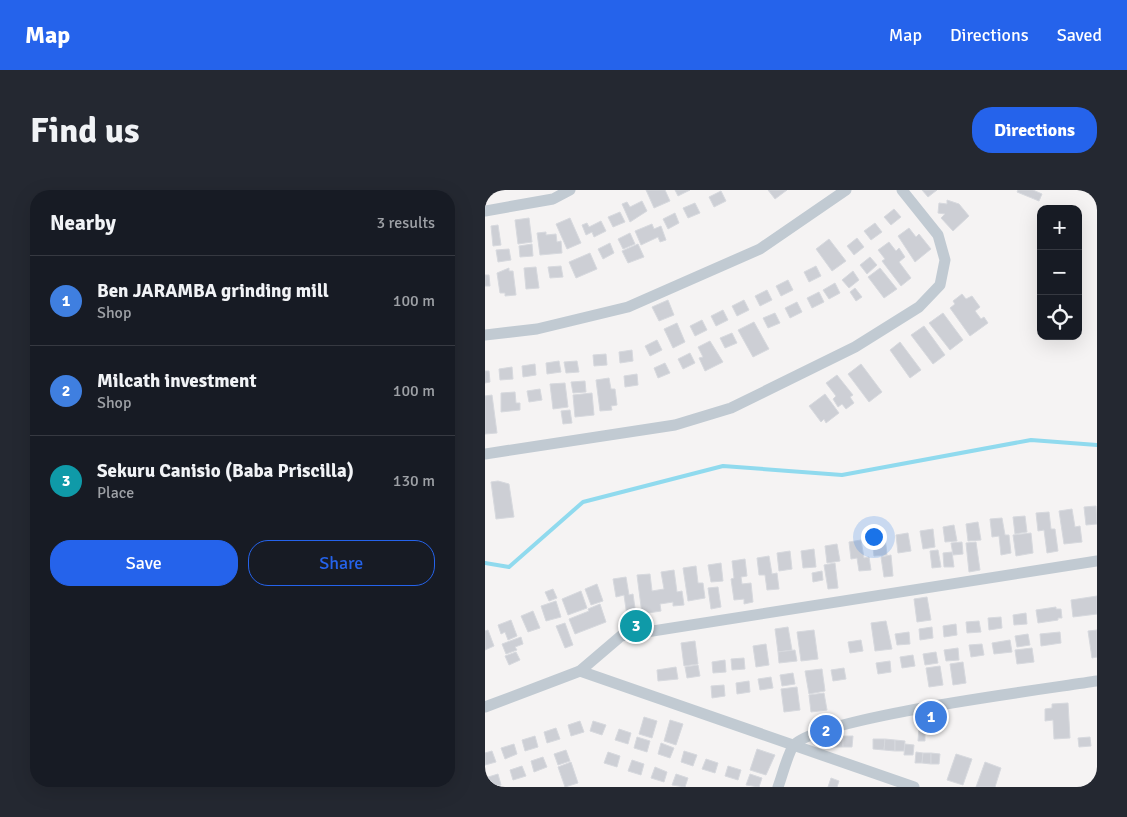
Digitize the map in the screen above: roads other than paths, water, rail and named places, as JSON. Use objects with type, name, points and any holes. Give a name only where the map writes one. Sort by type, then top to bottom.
[{"type":"street","points":[[485,211],[553,199],[570,190]]},
{"type":"street","points":[[485,335],[537,328],[628,307],[760,249],[846,190]]},
{"type":"street","points":[[485,454],[675,425],[731,408],[855,347],[919,307],[940,285],[945,260],[938,235],[902,190]]},
{"type":"street","points":[[485,707],[581,671],[621,636],[1097,561]]},
{"type":"street","points":[[581,671],[914,787]]},
{"type":"street","points":[[778,787],[794,745],[817,731],[885,715],[1097,681]]},
{"type":"waterway","points":[[485,563],[509,567],[583,502],[723,466],[842,475],[1031,440],[1097,445]]},
{"type":"place","name":"Sekuru Canisio (Baba Priscilla)","points":[[636,626]]},
{"type":"place","name":"Ben JARAMBA grinding mill","points":[[931,717]]},
{"type":"place","name":"Milcath investment","points":[[826,731]]}]
